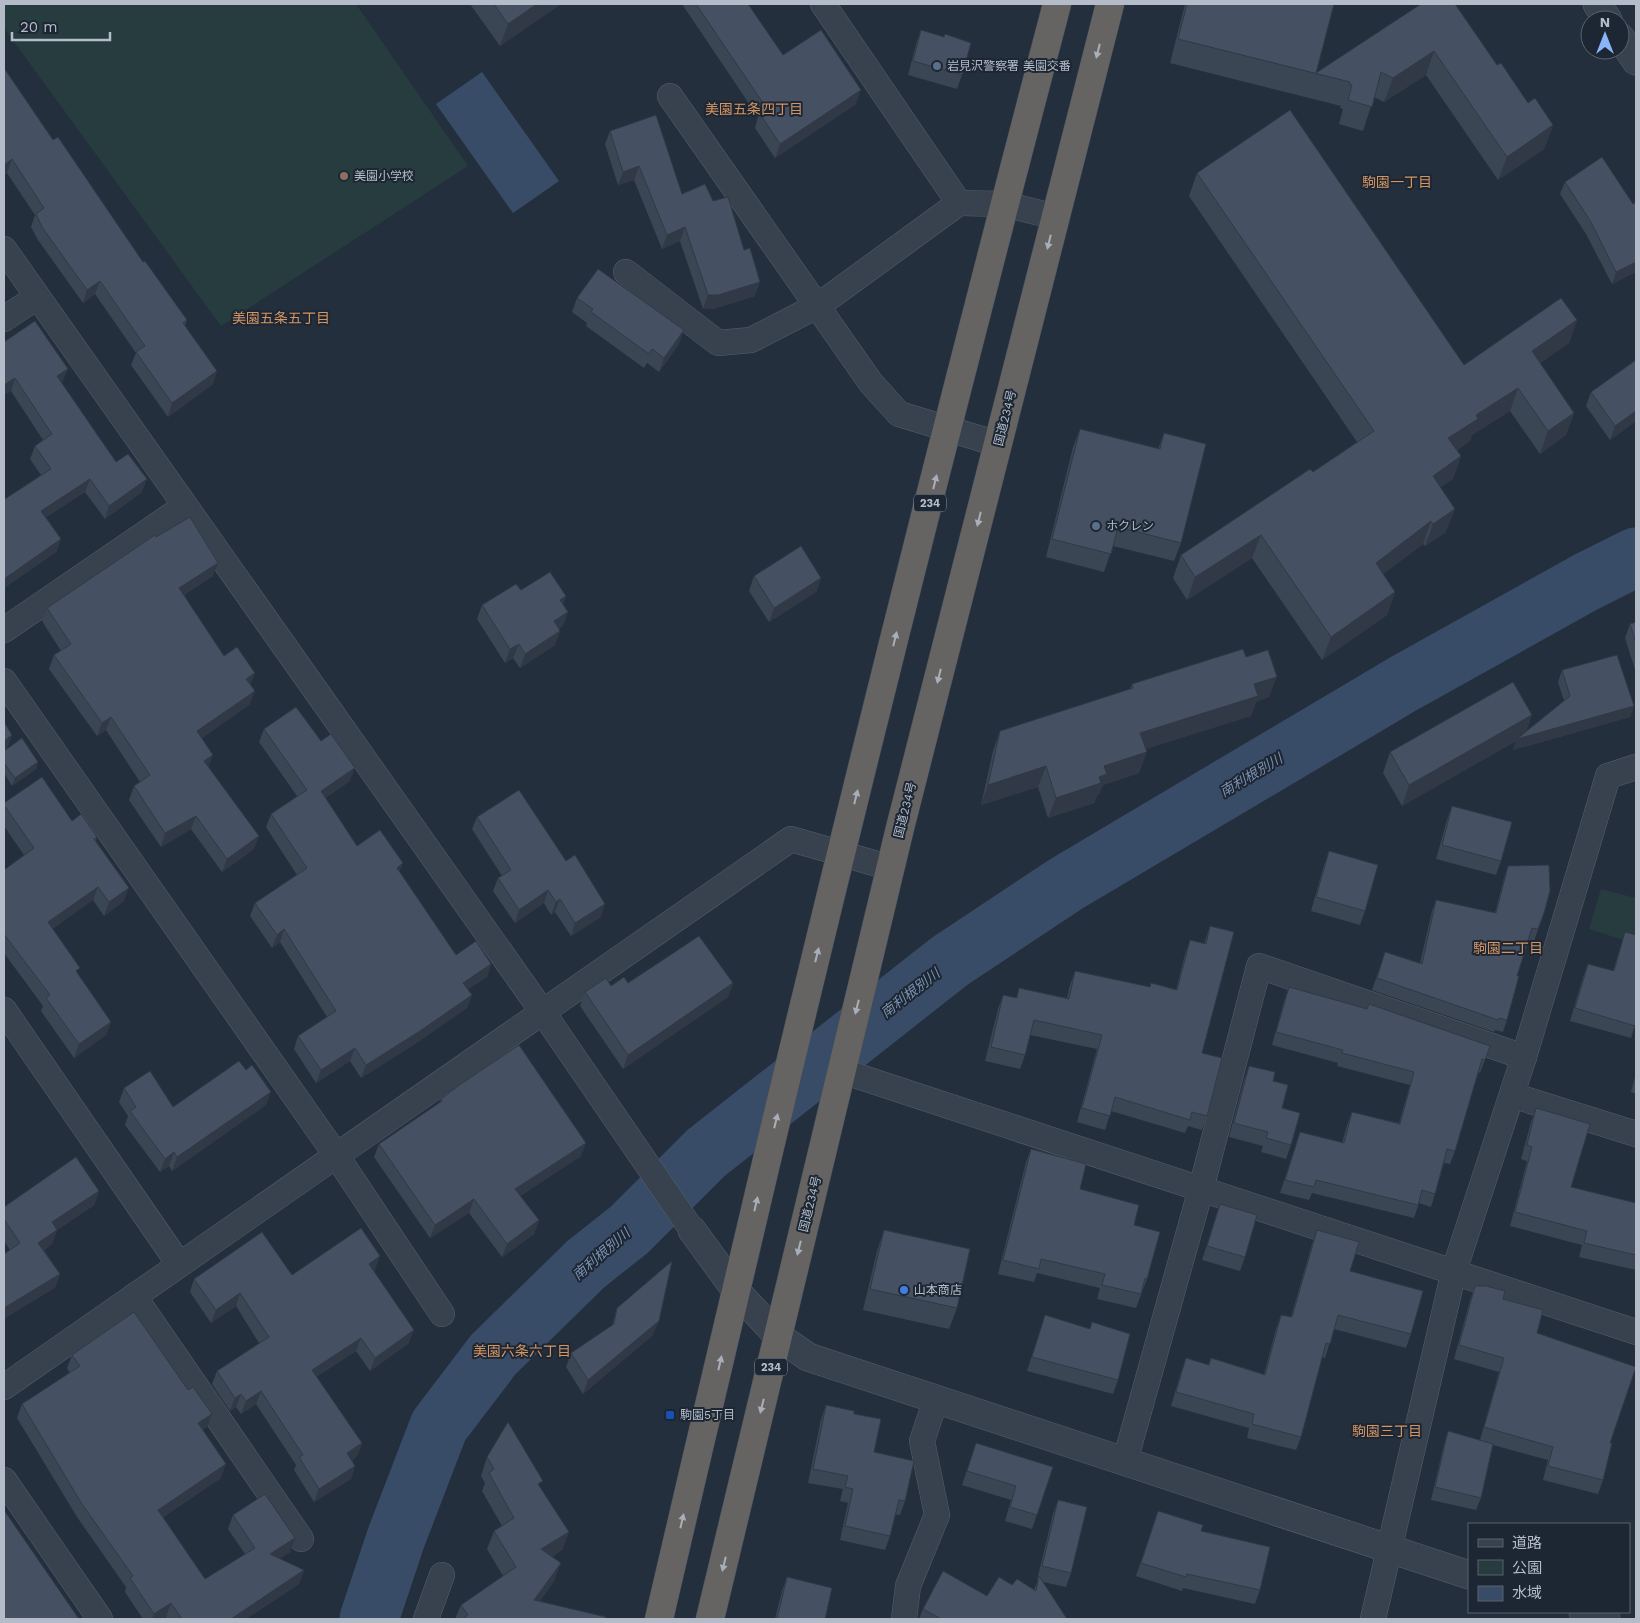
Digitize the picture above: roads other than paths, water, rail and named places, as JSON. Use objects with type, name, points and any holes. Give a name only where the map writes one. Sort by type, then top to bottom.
[{"type":"highway","name":"234","points":[[659,1619],[737,1292],[764,1168],[1004,204],[1057,4]]},
{"type":"highway","name":"国道234号","points":[[710,1619],[891,868],[1110,4]]},
{"type":"street","points":[[822,4],[959,203]]},
{"type":"street","points":[[670,96],[819,305],[871,382],[899,414],[998,444]]},
{"type":"street","points":[[626,272],[718,342],[751,340],[819,305],[959,203],[1004,204],[1056,217]]},
{"type":"street","points":[[4,249],[542,1011],[692,1230],[737,1292],[778,1336],[808,1357],[1468,1575]]},
{"type":"street","points":[[4,319],[37,297]]},
{"type":"street","points":[[4,630],[185,506]]},
{"type":"street","points":[[4,681],[336,1155],[442,1314]]},
{"type":"street","points":[[1373,1619],[1391,1549],[1454,1271],[1524,1057],[1608,776],[1636,767]]},
{"type":"street","points":[[4,1387],[791,839],[891,868]]},
{"type":"street","points":[[1125,1461],[1201,1188],[1259,966],[1524,1057]]},
{"type":"street","points":[[4,1010],[180,1264]]},
{"type":"street","points":[[842,1071],[1636,1332]]},
{"type":"street","points":[[1512,1094],[1636,1134]]},
{"type":"street","points":[[134,1296],[301,1538]]},
{"type":"street","points":[[904,1619],[908,1586],[937,1515],[922,1441],[936,1399]]},
{"type":"street","points":[[4,1480],[100,1619]]},
{"type":"street","points":[[426,1619],[442,1575]]},
{"type":"street","points":[[1586,1613],[1606,1619]]},
{"type":"water","points":[[482,72],[559,181],[513,213],[436,104]]},
{"type":"waterway","name":"南利根別川","points":[[369,1619],[396,1538],[439,1426],[493,1355],[586,1264],[629,1230],[706,1153],[950,961],[1066,884],[1403,684],[1586,582],[1636,557]]},
{"type":"place","name":"岩見沢警察署 美園交番","points":[[937,66]]},
{"type":"place","name":"美園小学校","points":[[344,176]]},
{"type":"place","name":"ホクレン","points":[[1096,526]]},
{"type":"place","name":"山本商店","points":[[904,1290]]},
{"type":"place","name":"駒園5丁目","points":[[670,1415]]},
{"type":"district","name":"美園五条四丁目","points":[[754,109]]},
{"type":"district","name":"駒園一丁目","points":[[1397,182]]},
{"type":"district","name":"美園五条五丁目","points":[[281,318]]},
{"type":"district","name":"駒園二丁目","points":[[1508,948]]},
{"type":"district","name":"美園六条六丁目","points":[[522,1351]]},
{"type":"district","name":"駒園三丁目","points":[[1387,1431]]}]
